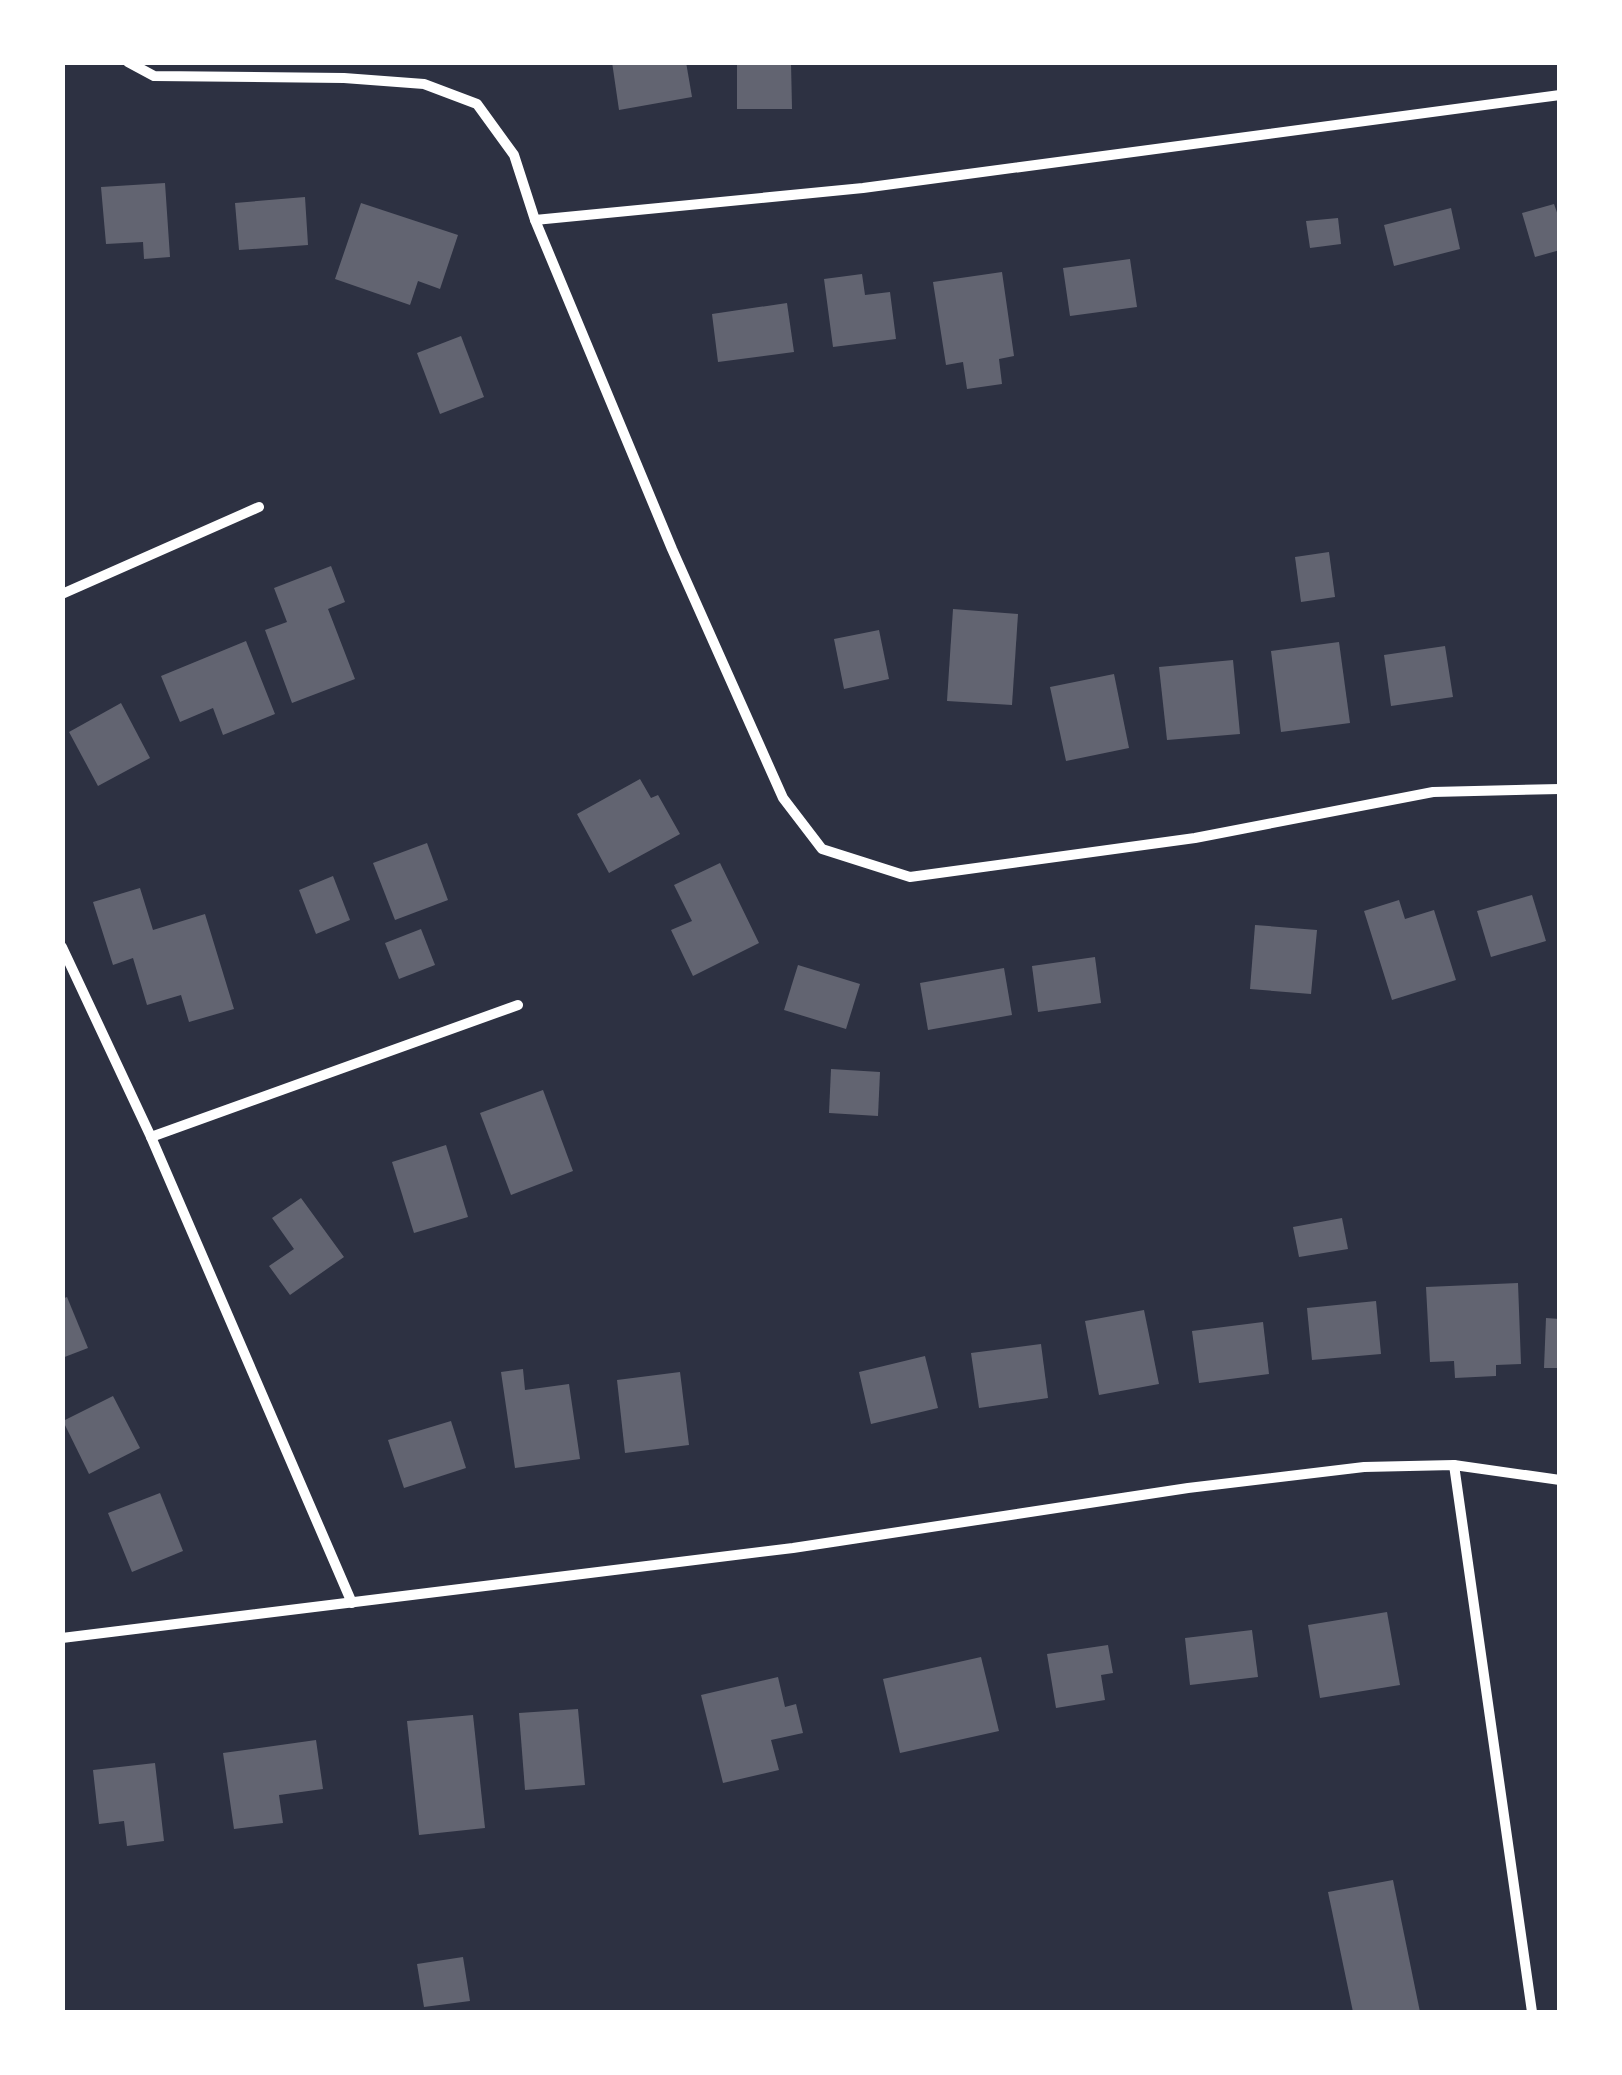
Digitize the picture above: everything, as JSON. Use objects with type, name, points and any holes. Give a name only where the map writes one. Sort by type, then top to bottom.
[{"type":"street","points":[[128,62],[154,76],[344,78],[424,84],[477,104],[514,155],[535,220],[672,549],[782,798],[822,850],[910,878],[1195,838],[1433,792],[1560,789]]},
{"type":"street","points":[[535,220],[864,188],[1560,95]]},
{"type":"street","points":[[62,594],[260,507]]},
{"type":"street","points":[[62,947],[150,1137],[352,1603]]},
{"type":"street","points":[[150,1137],[518,1005]]},
{"type":"street","points":[[1454,1465],[1532,2012]]},
{"type":"street","points":[[62,1638],[794,1548],[1188,1488],[1364,1466],[1454,1465],[1560,1480]]},
{"type":"building","points":[[612,62],[686,62],[692,97],[619,110]]},
{"type":"building","points":[[737,62],[791,62],[792,109],[737,109]]},
{"type":"building","points":[[165,183],[170,257],[144,259],[143,242],[106,244],[101,187]]},
{"type":"building","points":[[305,197],[308,245],[239,250],[235,203]]},
{"type":"building","points":[[361,203],[458,235],[440,289],[418,281],[410,305],[335,279]]},
{"type":"building","points":[[1554,204],[1560,221],[1560,250],[1535,257],[1522,213]]},
{"type":"building","points":[[1451,208],[1460,249],[1394,266],[1384,225]]},
{"type":"building","points":[[1338,218],[1341,244],[1310,248],[1306,221]]},
{"type":"building","points":[[1130,259],[1137,307],[1070,316],[1063,268]]},
{"type":"building","points":[[1002,272],[1014,356],[999,359],[1002,384],[967,389],[963,362],[946,365],[933,282]]},
{"type":"building","points":[[862,274],[865,295],[890,292],[896,339],[833,347],[824,279]]},
{"type":"building","points":[[787,303],[794,352],[718,362],[712,314]]},
{"type":"building","points":[[461,336],[484,397],[440,414],[417,353]]},
{"type":"building","points":[[1329,552],[1335,597],[1301,602],[1295,557]]},
{"type":"building","points":[[331,566],[345,602],[328,609],[355,679],[292,703],[265,630],[287,622],[274,588]]},
{"type":"building","points":[[953,609],[1018,614],[1012,705],[947,701]]},
{"type":"building","points":[[879,630],[889,679],[844,689],[834,639]]},
{"type":"building","points":[[246,641],[275,714],[223,735],[213,708],[180,722],[161,676]]},
{"type":"building","points":[[1339,642],[1350,723],[1281,732],[1271,651]]},
{"type":"building","points":[[1445,646],[1453,697],[1391,706],[1384,655]]},
{"type":"building","points":[[1233,660],[1240,734],[1167,740],[1159,667]]},
{"type":"building","points":[[1114,674],[1129,748],[1066,761],[1050,687]]},
{"type":"building","points":[[121,703],[150,758],[98,786],[69,732]]},
{"type":"building","points":[[640,779],[651,798],[658,795],[680,834],[609,873],[577,814]]},
{"type":"building","points":[[427,843],[448,900],[395,920],[373,863]]},
{"type":"building","points":[[720,863],[759,943],[693,976],[671,930],[692,921],[674,885]]},
{"type":"building","points":[[333,876],[350,920],[316,934],[299,890]]},
{"type":"building","points":[[140,888],[153,930],[205,914],[234,1009],[189,1022],[181,995],[147,1005],[133,958],[113,965],[93,902]]},
{"type":"building","points":[[1532,895],[1546,941],[1491,957],[1477,911]]},
{"type":"building","points":[[1399,900],[1405,919],[1434,910],[1456,980],[1392,1000],[1364,911]]},
{"type":"building","points":[[1255,925],[1317,930],[1311,994],[1250,989]]},
{"type":"building","points":[[421,929],[435,965],[399,979],[385,943]]},
{"type":"building","points":[[1095,957],[1101,1003],[1038,1012],[1032,966]]},
{"type":"building","points":[[798,965],[860,984],[846,1029],[784,1010]]},
{"type":"building","points":[[1004,968],[1012,1015],[928,1030],[920,983]]},
{"type":"building","points":[[831,1069],[880,1072],[878,1116],[829,1113]]},
{"type":"building","points":[[543,1090],[573,1171],[511,1195],[480,1113]]},
{"type":"building","points":[[446,1145],[468,1217],[414,1233],[392,1162]]},
{"type":"building","points":[[301,1198],[344,1257],[290,1295],[269,1266],[294,1249],[272,1218]]},
{"type":"building","points":[[1342,1218],[1348,1249],[1299,1257],[1293,1227]]},
{"type":"building","points":[[1518,1283],[1521,1364],[1496,1365],[1496,1376],[1455,1378],[1454,1361],[1430,1362],[1426,1287]]},
{"type":"building","points":[[67,1297],[88,1348],[62,1358],[62,1299]]},
{"type":"building","points":[[1376,1301],[1381,1354],[1312,1360],[1307,1308]]},
{"type":"building","points":[[1144,1310],[1159,1384],[1099,1395],[1085,1321]]},
{"type":"building","points":[[1546,1318],[1560,1319],[1560,1368],[1544,1368]]},
{"type":"building","points":[[1263,1322],[1269,1374],[1199,1383],[1192,1331]]},
{"type":"building","points":[[1041,1344],[1048,1398],[979,1408],[971,1353]]},
{"type":"building","points":[[925,1356],[938,1408],[871,1424],[859,1372]]},
{"type":"building","points":[[523,1369],[525,1390],[569,1384],[580,1459],[515,1468],[501,1372]]},
{"type":"building","points":[[680,1372],[689,1445],[625,1453],[617,1380]]},
{"type":"building","points":[[113,1396],[140,1448],[89,1474],[63,1421]]},
{"type":"building","points":[[451,1421],[466,1468],[404,1488],[388,1440]]},
{"type":"building","points":[[160,1493],[183,1551],[132,1572],[108,1513]]},
{"type":"building","points":[[1387,1612],[1400,1685],[1320,1698],[1308,1625]]},
{"type":"building","points":[[1252,1630],[1258,1677],[1190,1685],[1185,1638]]},
{"type":"building","points":[[1108,1645],[1113,1673],[1101,1675],[1105,1700],[1056,1708],[1047,1654]]},
{"type":"building","points":[[981,1657],[999,1731],[900,1753],[883,1679]]},
{"type":"building","points":[[778,1677],[785,1707],[796,1704],[803,1733],[771,1740],[779,1770],[723,1783],[701,1695]]},
{"type":"building","points":[[578,1709],[585,1785],[525,1790],[519,1713]]},
{"type":"building","points":[[473,1715],[485,1828],[419,1835],[407,1721]]},
{"type":"building","points":[[316,1740],[323,1789],[279,1795],[283,1823],[234,1829],[223,1753]]},
{"type":"building","points":[[155,1763],[164,1841],[127,1846],[124,1821],[99,1824],[93,1770]]},
{"type":"building","points":[[1393,1880],[1420,2012],[1353,2012],[1328,1892]]},
{"type":"building","points":[[463,1957],[470,2001],[424,2007],[417,1964]]}]
